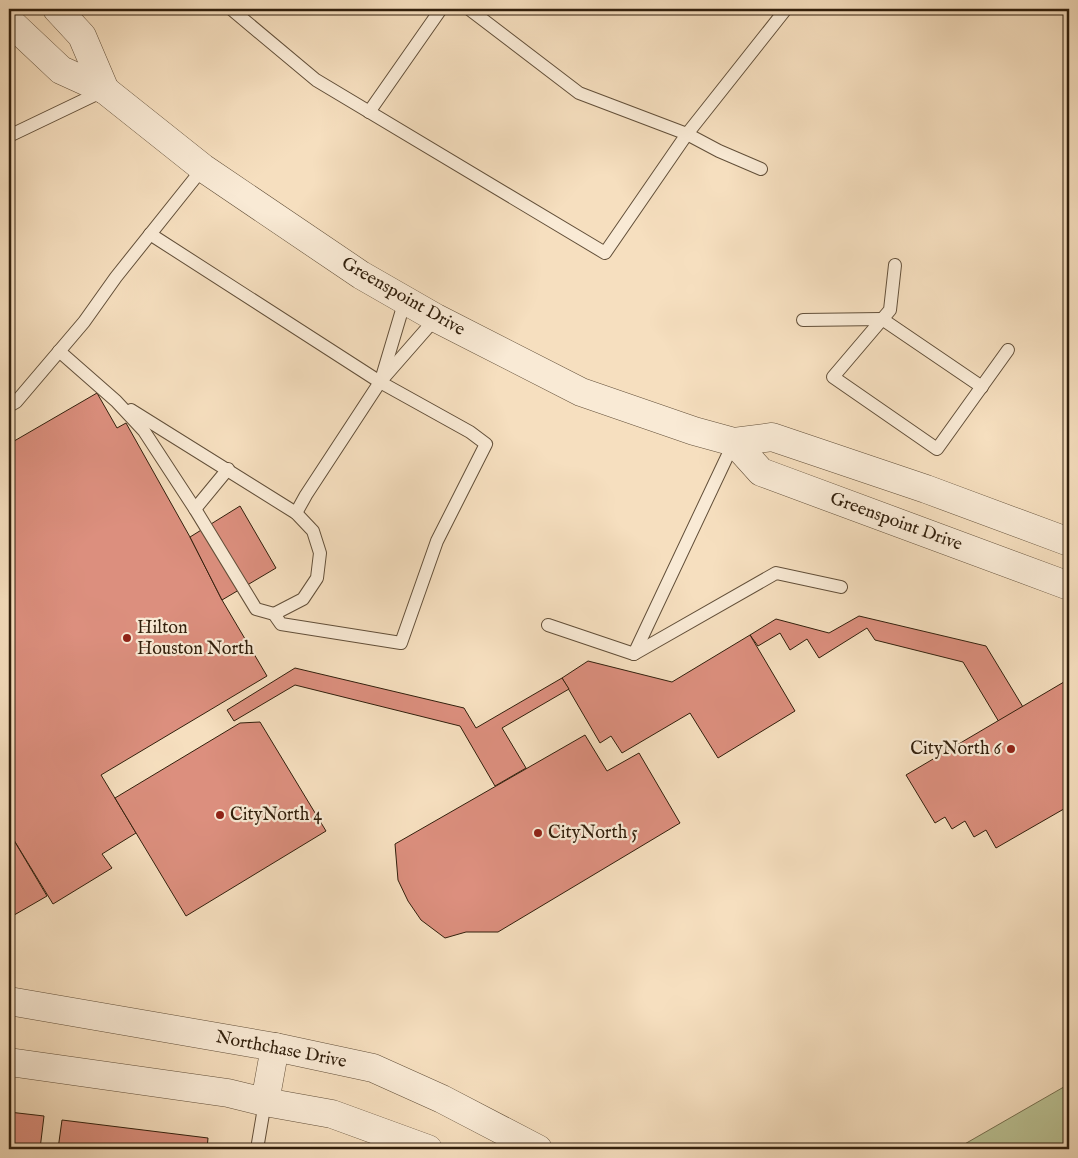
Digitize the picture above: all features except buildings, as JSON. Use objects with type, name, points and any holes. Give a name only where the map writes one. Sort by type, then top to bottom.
[{"type":"street","name":"Greenspoint Drive","points":[[58,9],[82,36],[106,90]]},
{"type":"street","name":"Greenspoint Drive","points":[[9,22],[61,70],[106,90],[203,168],[361,275],[436,318],[581,392],[694,431],[734,442],[772,437],[926,489],[1069,542]]},
{"type":"street","name":"Greenspoint Drive","points":[[734,442],[760,472],[1069,586]]},
{"type":"street","name":"Northchase Drive","points":[[9,1001],[275,1047],[373,1068],[442,1099],[538,1149]]},
{"type":"street","points":[[265,1102],[275,1047]]},
{"type":"street","points":[[9,1062],[228,1093],[332,1114],[428,1149]]},
{"type":"lane","points":[[231,9],[244,13],[316,80],[605,253],[687,134],[786,9]]},
{"type":"lane","points":[[369,112],[441,9]]},
{"type":"lane","points":[[469,9],[579,93],[687,134],[719,152],[761,169]]},
{"type":"lane","points":[[9,136],[106,90]]},
{"type":"lane","points":[[9,406],[16,402],[84,322],[116,277],[203,168]]},
{"type":"lane","points":[[59,351],[116,401],[144,431],[196,509],[256,609],[274,614],[281,624],[401,643],[436,541],[486,444],[470,432],[380,382],[150,234]]},
{"type":"lane","points":[[895,265],[890,310],[833,377],[937,449],[1008,350]]},
{"type":"lane","points":[[380,382],[405,300]]},
{"type":"lane","points":[[296,513],[380,382],[436,318]]},
{"type":"lane","points":[[803,320],[882,319],[982,387]]},
{"type":"lane","points":[[116,401],[296,513],[313,531],[320,553],[317,578],[303,599],[274,614]]},
{"type":"lane","points":[[634,654],[734,442]]},
{"type":"lane","points":[[196,509],[228,469]]},
{"type":"lane","points":[[548,624],[634,654],[776,573],[841,587]]},
{"type":"lane","points":[[257,1149],[265,1102]]},
{"type":"green space","points":[[1069,1084],[1069,1149],[956,1149]]},
{"type":"place","name":"Hilton Houston North","points":[[127,638]]},
{"type":"place","name":"CityNorth 6","points":[[1011,749]]},
{"type":"place","name":"CityNorth 4","points":[[220,815]]},
{"type":"place","name":"CityNorth 5","points":[[538,833]]}]
